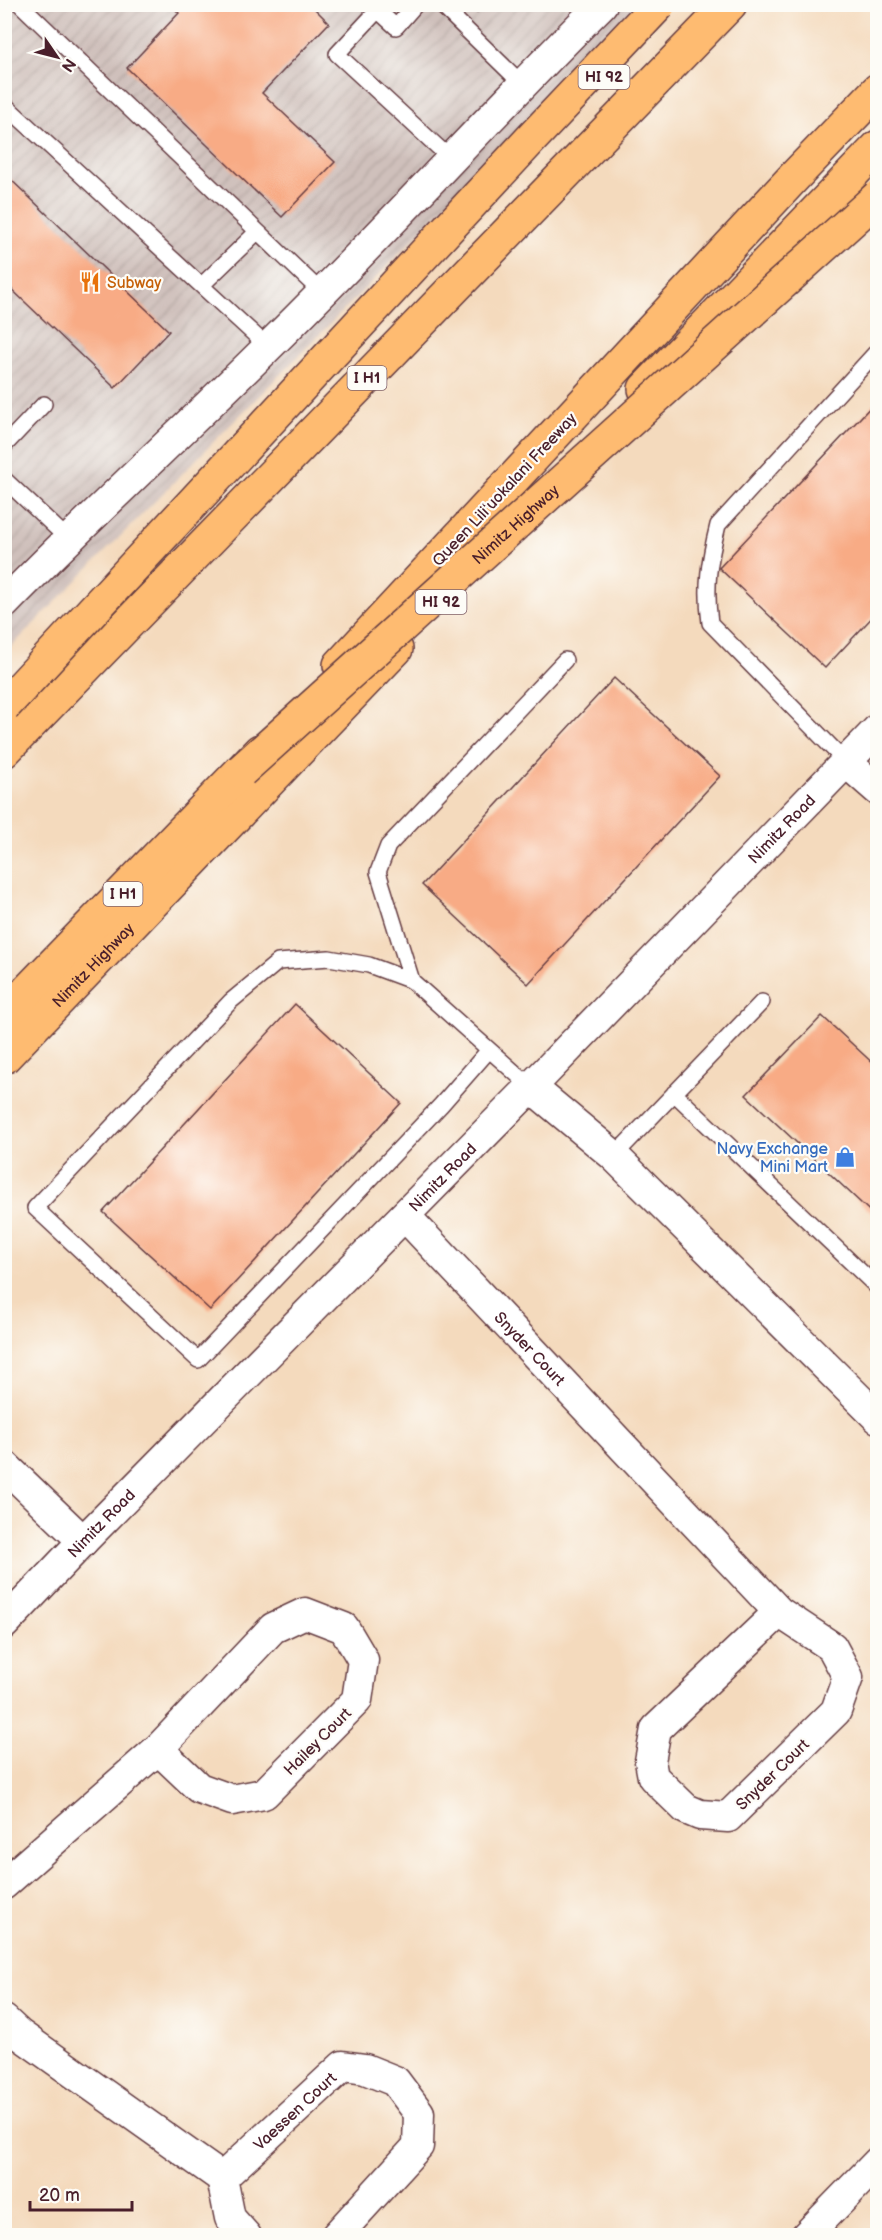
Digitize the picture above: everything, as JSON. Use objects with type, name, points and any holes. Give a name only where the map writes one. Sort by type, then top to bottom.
[{"type":"main road","points":[[4,706],[659,4]]},
{"type":"main road","name":"HI 92","points":[[4,690],[674,4]]},
{"type":"main road","name":"I H1","points":[[4,751],[730,4]]},
{"type":"main road","name":"Queen Liliʻuokalani Freeway","points":[[4,1016],[241,771],[787,184],[878,90]]},
{"type":"main road","name":"Nimitz Highway","points":[[4,1058],[878,147]]},
{"type":"main road","points":[[241,771],[878,197]]},
{"type":"street","points":[[4,604],[68,538],[268,347],[602,4]]},
{"type":"street","name":"Nimitz Road","points":[[4,1624],[531,1087],[878,729]]},
{"type":"street","points":[[846,762],[878,790]]},
{"type":"street","points":[[531,1087],[614,1156],[878,1418]]},
{"type":"street","name":"Snyder Court","points":[[405,1216],[779,1612],[832,1647],[848,1677],[836,1711],[728,1817],[699,1815],[686,1809],[653,1776],[650,1761],[656,1729],[779,1612]]},
{"type":"street","points":[[4,1466],[83,1541]]},
{"type":"street","name":"Hailey Court","points":[[4,1884],[158,1749],[273,1628],[304,1612],[344,1628],[363,1660],[357,1700],[264,1794],[232,1800],[199,1788],[158,1749]]},
{"type":"street","points":[[4,2020],[19,2034],[222,2178],[230,2218],[246,2235]]},
{"type":"street","name":"Vaessen Court","points":[[222,2178],[344,2066],[365,2068],[395,2081],[419,2113],[418,2146],[336,2235]]},
{"type":"street","points":[[806,2235],[878,2162]]},
{"type":"lane","points":[[20,4],[321,292]]},
{"type":"lane","points":[[416,4],[396,27],[374,7],[337,54],[452,160]]},
{"type":"lane","points":[[440,4],[522,84]]},
{"type":"lane","points":[[4,104],[268,347]]},
{"type":"lane","points":[[202,285],[257,232]]},
{"type":"lane","points":[[846,762],[710,623],[706,594],[710,555],[718,525],[878,350]]},
{"type":"lane","points":[[4,446],[44,404]]},
{"type":"lane","points":[[4,479],[68,538]]},
{"type":"lane","points":[[412,981],[378,872],[388,846],[565,660]]},
{"type":"lane","points":[[489,1050],[441,1105],[198,1360],[35,1208],[231,1001],[278,962],[329,958],[369,964],[412,981],[531,1087]]},
{"type":"lane","points":[[614,1156],[762,1002]]},
{"type":"lane","points":[[674,1093],[878,1288]]},
{"type":"shaded area","points":[[5,5],[645,5],[5,653]]},
{"type":"building","points":[[170,4],[310,4],[329,23],[262,93],[335,162],[282,217],[127,68],[179,13]]},
{"type":"building","points":[[469,4],[484,4],[477,12]]},
{"type":"building","points":[[4,173],[169,331],[115,388],[4,282]]},
{"type":"building","points":[[878,399],[878,611],[825,668],[719,568]]},
{"type":"building","points":[[614,678],[720,776],[528,984],[422,885]]},
{"type":"building","points":[[295,1004],[401,1103],[210,1310],[103,1212]]},
{"type":"building","name":"Navy Exchange Mini Mart","points":[[822,1016],[878,1068],[878,1219],[746,1095]]},
{"type":"place","name":"Subway","points":[[90,282]]},
{"type":"place","name":"Navy Exchange Mini Mart","points":[[845,1157]]}]
